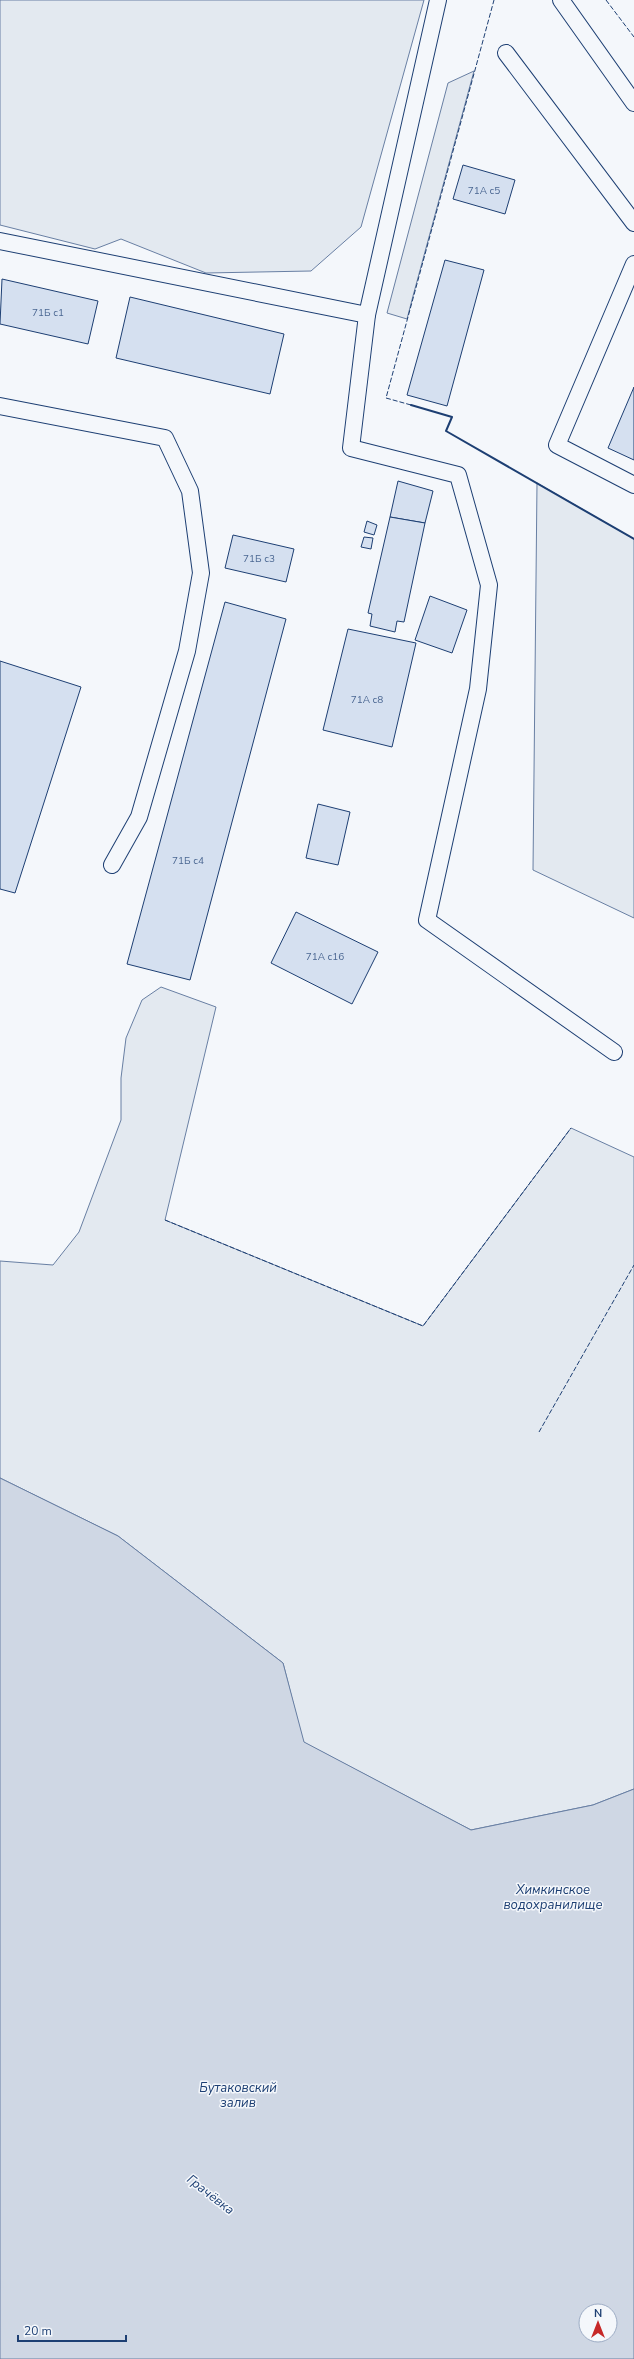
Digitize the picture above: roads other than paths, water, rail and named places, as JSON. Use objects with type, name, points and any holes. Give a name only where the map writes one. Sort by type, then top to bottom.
[{"type":"lane","points":[[438,0],[367,314],[351,448],[458,475],[489,585],[478,689],[427,920],[614,1052]]},
{"type":"lane","points":[[560,0],[634,102]]},
{"type":"lane","points":[[506,53],[634,223]]},
{"type":"lane","points":[[0,241],[367,314]]},
{"type":"lane","points":[[634,264],[556,446],[634,485]]},
{"type":"lane","points":[[0,406],[165,438],[190,491],[201,573],[187,651],[139,816],[112,865]]},
{"type":"water","name":"Бутаковский залив","points":[[0,1478],[118,1536],[283,1663],[304,1742],[471,1830],[593,1805],[634,1789],[634,2359],[0,2359]]},
{"type":"water label","name":"Химкинское водохранилище","points":[[553,1896]]},
{"type":"water label","name":"Грачёвка","points":[[211,2194]]}]
